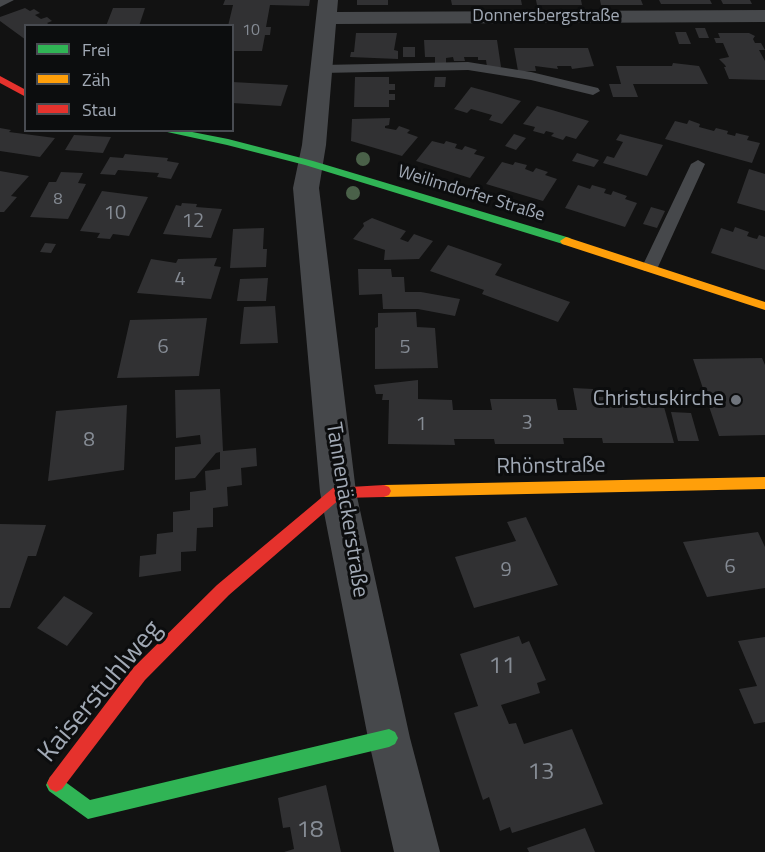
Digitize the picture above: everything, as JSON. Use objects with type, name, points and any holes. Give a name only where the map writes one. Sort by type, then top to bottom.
[{"type":"street","name":"Donnersbergstraße","points":[[327,9],[765,16]]},
{"type":"street","name":"Tannenäckerstraße","points":[[327,9],[314,145],[306,188],[338,492],[388,738],[417,852]]},
{"type":"street","points":[[0,79],[24,93]]},
{"type":"street","name":"Weilimdorfer Straße","points":[[174,132],[228,142],[309,163],[650,267],[765,306]]},
{"type":"street","name":"Rhönstraße","points":[[338,492],[765,483]]},
{"type":"street","name":"Kaiserstuhlweg","points":[[338,492],[223,590],[140,674],[55,785],[88,810],[388,738]]},
{"type":"lane","points":[[0,3],[8,0]]},
{"type":"lane","points":[[322,69],[468,66],[531,76],[592,91]]},
{"type":"lane","points":[[650,267],[698,164]]},
{"type":"building","points":[[225,0],[310,0],[309,6],[270,5],[266,27],[271,27],[270,35],[265,35],[262,51],[234,51],[234,24],[228,24],[233,5],[223,5]]},
{"type":"building","points":[[357,0],[388,0],[388,5],[357,5]]},
{"type":"building","points":[[451,0],[521,0],[522,5],[452,5]]},
{"type":"building","points":[[536,0],[581,0],[582,5],[537,5]]},
{"type":"building","points":[[600,0],[641,0],[643,5],[601,5]]},
{"type":"building","points":[[659,0],[710,0],[712,4],[661,4]]},
{"type":"building","points":[[721,0],[750,0],[752,4],[723,4]]},
{"type":"building","points":[[25,8],[30,11],[34,9],[40,13],[35,15],[41,19],[47,17],[52,21],[48,24],[24,24],[24,39],[0,21],[0,17]]},
{"type":"building","points":[[113,8],[145,8],[140,24],[107,24]]},
{"type":"building","points":[[695,28],[705,28],[709,38],[699,38]]},
{"type":"building","points":[[675,32],[686,32],[691,44],[679,44]]},
{"type":"building","points":[[356,33],[397,33],[394,50],[398,51],[398,59],[350,57],[351,52],[354,52]]},
{"type":"building","points":[[718,33],[749,33],[755,36],[753,39],[755,43],[761,43],[765,50],[759,50],[765,61],[765,80],[729,79],[725,65],[719,59],[729,57],[723,43],[716,43],[714,38],[720,38]]},
{"type":"building","points":[[424,40],[497,40],[501,67],[487,67],[486,60],[478,60],[478,57],[464,57],[465,61],[454,61],[453,57],[446,58],[446,64],[435,64],[435,57],[425,57]]},
{"type":"building","points":[[403,47],[415,47],[415,57],[403,57]]},
{"type":"building","points":[[514,48],[588,48],[594,66],[572,69],[571,66],[557,66],[558,69],[535,66],[536,71],[518,71]]},
{"type":"building","points":[[673,63],[699,66],[708,84],[633,84],[638,97],[613,97],[609,84],[621,84],[616,66],[672,66]]},
{"type":"building","points":[[355,77],[389,77],[389,84],[395,84],[395,90],[389,90],[389,94],[395,94],[395,100],[389,100],[389,107],[354,107]]},
{"type":"building","points":[[435,77],[446,77],[445,87],[434,87]]},
{"type":"building","points":[[234,82],[288,85],[281,106],[234,103]]},
{"type":"building","points":[[471,87],[521,101],[502,124],[489,120],[492,115],[471,109],[467,113],[454,109]]},
{"type":"building","points":[[537,106],[589,121],[576,139],[566,136],[563,140],[551,136],[554,133],[546,131],[544,134],[533,131],[535,127],[523,124]]},
{"type":"building","points":[[390,118],[389,125],[385,128],[396,130],[399,126],[410,130],[407,133],[418,137],[402,156],[351,141],[352,119]]},
{"type":"building","points":[[689,120],[700,124],[699,127],[714,131],[716,128],[728,131],[727,134],[735,136],[736,133],[749,136],[747,140],[760,143],[752,163],[665,139],[675,121],[687,124]]},
{"type":"building","points":[[0,128],[11,130],[9,132],[55,138],[40,157],[0,151]]},
{"type":"building","points":[[514,134],[526,138],[516,150],[505,146]]},
{"type":"building","points":[[620,134],[663,145],[647,176],[603,163],[607,156],[614,158],[623,142],[616,140]]},
{"type":"building","points":[[74,135],[111,137],[103,153],[65,150]]},
{"type":"building","points":[[432,141],[457,144],[455,148],[462,150],[465,146],[477,150],[474,154],[485,157],[470,178],[416,161]]},
{"type":"building","points":[[577,153],[599,160],[594,167],[572,161]]},
{"type":"building","points":[[125,154],[168,158],[167,161],[179,163],[171,179],[157,177],[159,173],[118,170],[115,175],[100,174],[110,157],[123,158]]},
{"type":"building","points":[[502,162],[527,165],[525,169],[533,172],[536,168],[548,172],[545,175],[557,179],[543,201],[486,184]]},
{"type":"building","points":[[749,169],[765,174],[765,211],[737,203]]},
{"type":"building","points":[[0,171],[29,176],[11,196],[17,197],[4,212],[0,212]]},
{"type":"building","points":[[61,172],[83,173],[78,183],[86,184],[68,219],[30,217],[49,182],[56,182]]},
{"type":"building","points":[[578,185],[590,189],[592,185],[606,189],[604,193],[611,195],[613,191],[637,203],[625,227],[565,208]]},
{"type":"building","points":[[102,191],[148,197],[129,236],[113,234],[110,239],[97,238],[100,233],[80,231]]},
{"type":"building","points":[[182,203],[197,204],[196,207],[222,209],[211,238],[163,234],[176,205],[181,206]]},
{"type":"building","points":[[651,207],[665,211],[657,228],[643,224]]},
{"type":"building","points":[[372,218],[406,231],[400,239],[408,242],[414,234],[433,241],[419,259],[384,260],[385,250],[353,239],[364,226],[363,223]]},
{"type":"building","points":[[735,227],[749,232],[747,236],[757,239],[759,235],[765,237],[765,270],[711,253],[721,228],[733,232]]},
{"type":"building","points":[[264,228],[263,249],[267,249],[266,267],[230,268],[233,229]]},
{"type":"building","points":[[45,243],[56,244],[51,253],[40,252]]},
{"type":"building","points":[[448,245],[502,264],[495,275],[570,302],[558,322],[482,294],[484,290],[430,271]]},
{"type":"building","points":[[217,258],[214,266],[221,267],[211,299],[137,293],[151,259],[176,263],[178,259]]},
{"type":"building","points":[[358,269],[391,269],[392,277],[404,277],[405,292],[421,292],[460,299],[455,316],[418,309],[383,309],[382,294],[359,295]]},
{"type":"building","points":[[268,278],[266,301],[237,301],[240,279]]},
{"type":"building","points":[[275,306],[278,343],[240,344],[244,307]]},
{"type":"building","points":[[416,312],[417,327],[435,328],[438,368],[375,369],[375,328],[378,327],[378,313]]},
{"type":"building","points":[[207,318],[199,376],[117,378],[130,320]]},
{"type":"building","name":"Christuskirche","points":[[762,358],[765,365],[765,435],[719,436],[693,359]]},
{"type":"building","points":[[418,380],[418,399],[452,400],[453,410],[492,410],[490,399],[556,399],[558,410],[577,410],[573,388],[593,389],[595,397],[661,396],[674,443],[603,443],[602,438],[563,438],[564,444],[495,444],[494,439],[454,439],[455,445],[388,444],[389,400],[382,400],[383,394],[376,394],[374,385]]},
{"type":"building","points":[[220,389],[223,451],[256,448],[257,466],[241,468],[242,485],[227,487],[228,506],[213,508],[213,527],[197,528],[196,551],[181,552],[181,571],[139,577],[140,556],[156,554],[157,534],[173,532],[173,512],[190,510],[190,492],[206,490],[205,471],[220,469],[220,452],[216,453],[195,478],[175,480],[175,447],[201,444],[200,435],[176,438],[175,390]]},
{"type":"building","points":[[127,405],[124,470],[48,481],[56,411]]},
{"type":"building","points":[[671,412],[691,413],[699,441],[678,441]]},
{"type":"building","points":[[526,517],[558,585],[474,608],[455,557],[516,541],[507,522]]},
{"type":"building","points":[[0,524],[46,525],[36,556],[28,556],[10,608],[0,608]]},
{"type":"building","points":[[758,532],[765,547],[765,588],[707,597],[683,542]]},
{"type":"building","points":[[64,596],[93,613],[67,646],[37,628]]},
{"type":"building","points":[[519,636],[522,644],[529,641],[546,680],[537,683],[540,693],[501,705],[509,724],[516,723],[524,744],[572,729],[603,804],[512,833],[510,827],[500,831],[489,797],[483,800],[454,713],[478,706],[460,654]]},
{"type":"building","points":[[765,637],[765,722],[754,724],[739,689],[757,686],[738,641]]},
{"type":"building","points":[[326,785],[341,852],[284,852],[294,849],[290,827],[283,828],[278,798]]},
{"type":"building","points":[[585,828],[595,852],[529,852],[527,848]]},
{"type":"traffic: fast","points":[[174,132],[228,142],[309,163],[566,241]]},
{"type":"traffic: fast","points":[[56,783],[55,785],[88,810],[389,738]]},
{"type":"traffic: slow","points":[[566,241],[765,306]]},
{"type":"traffic: slow","points":[[384,491],[765,483]]},
{"type":"traffic: jam","points":[[0,79],[24,93]]},
{"type":"traffic: jam","points":[[56,783],[139,674],[223,590],[338,492],[384,491]]},
{"type":"place","name":"Christuskirche","points":[[736,400]]}]
